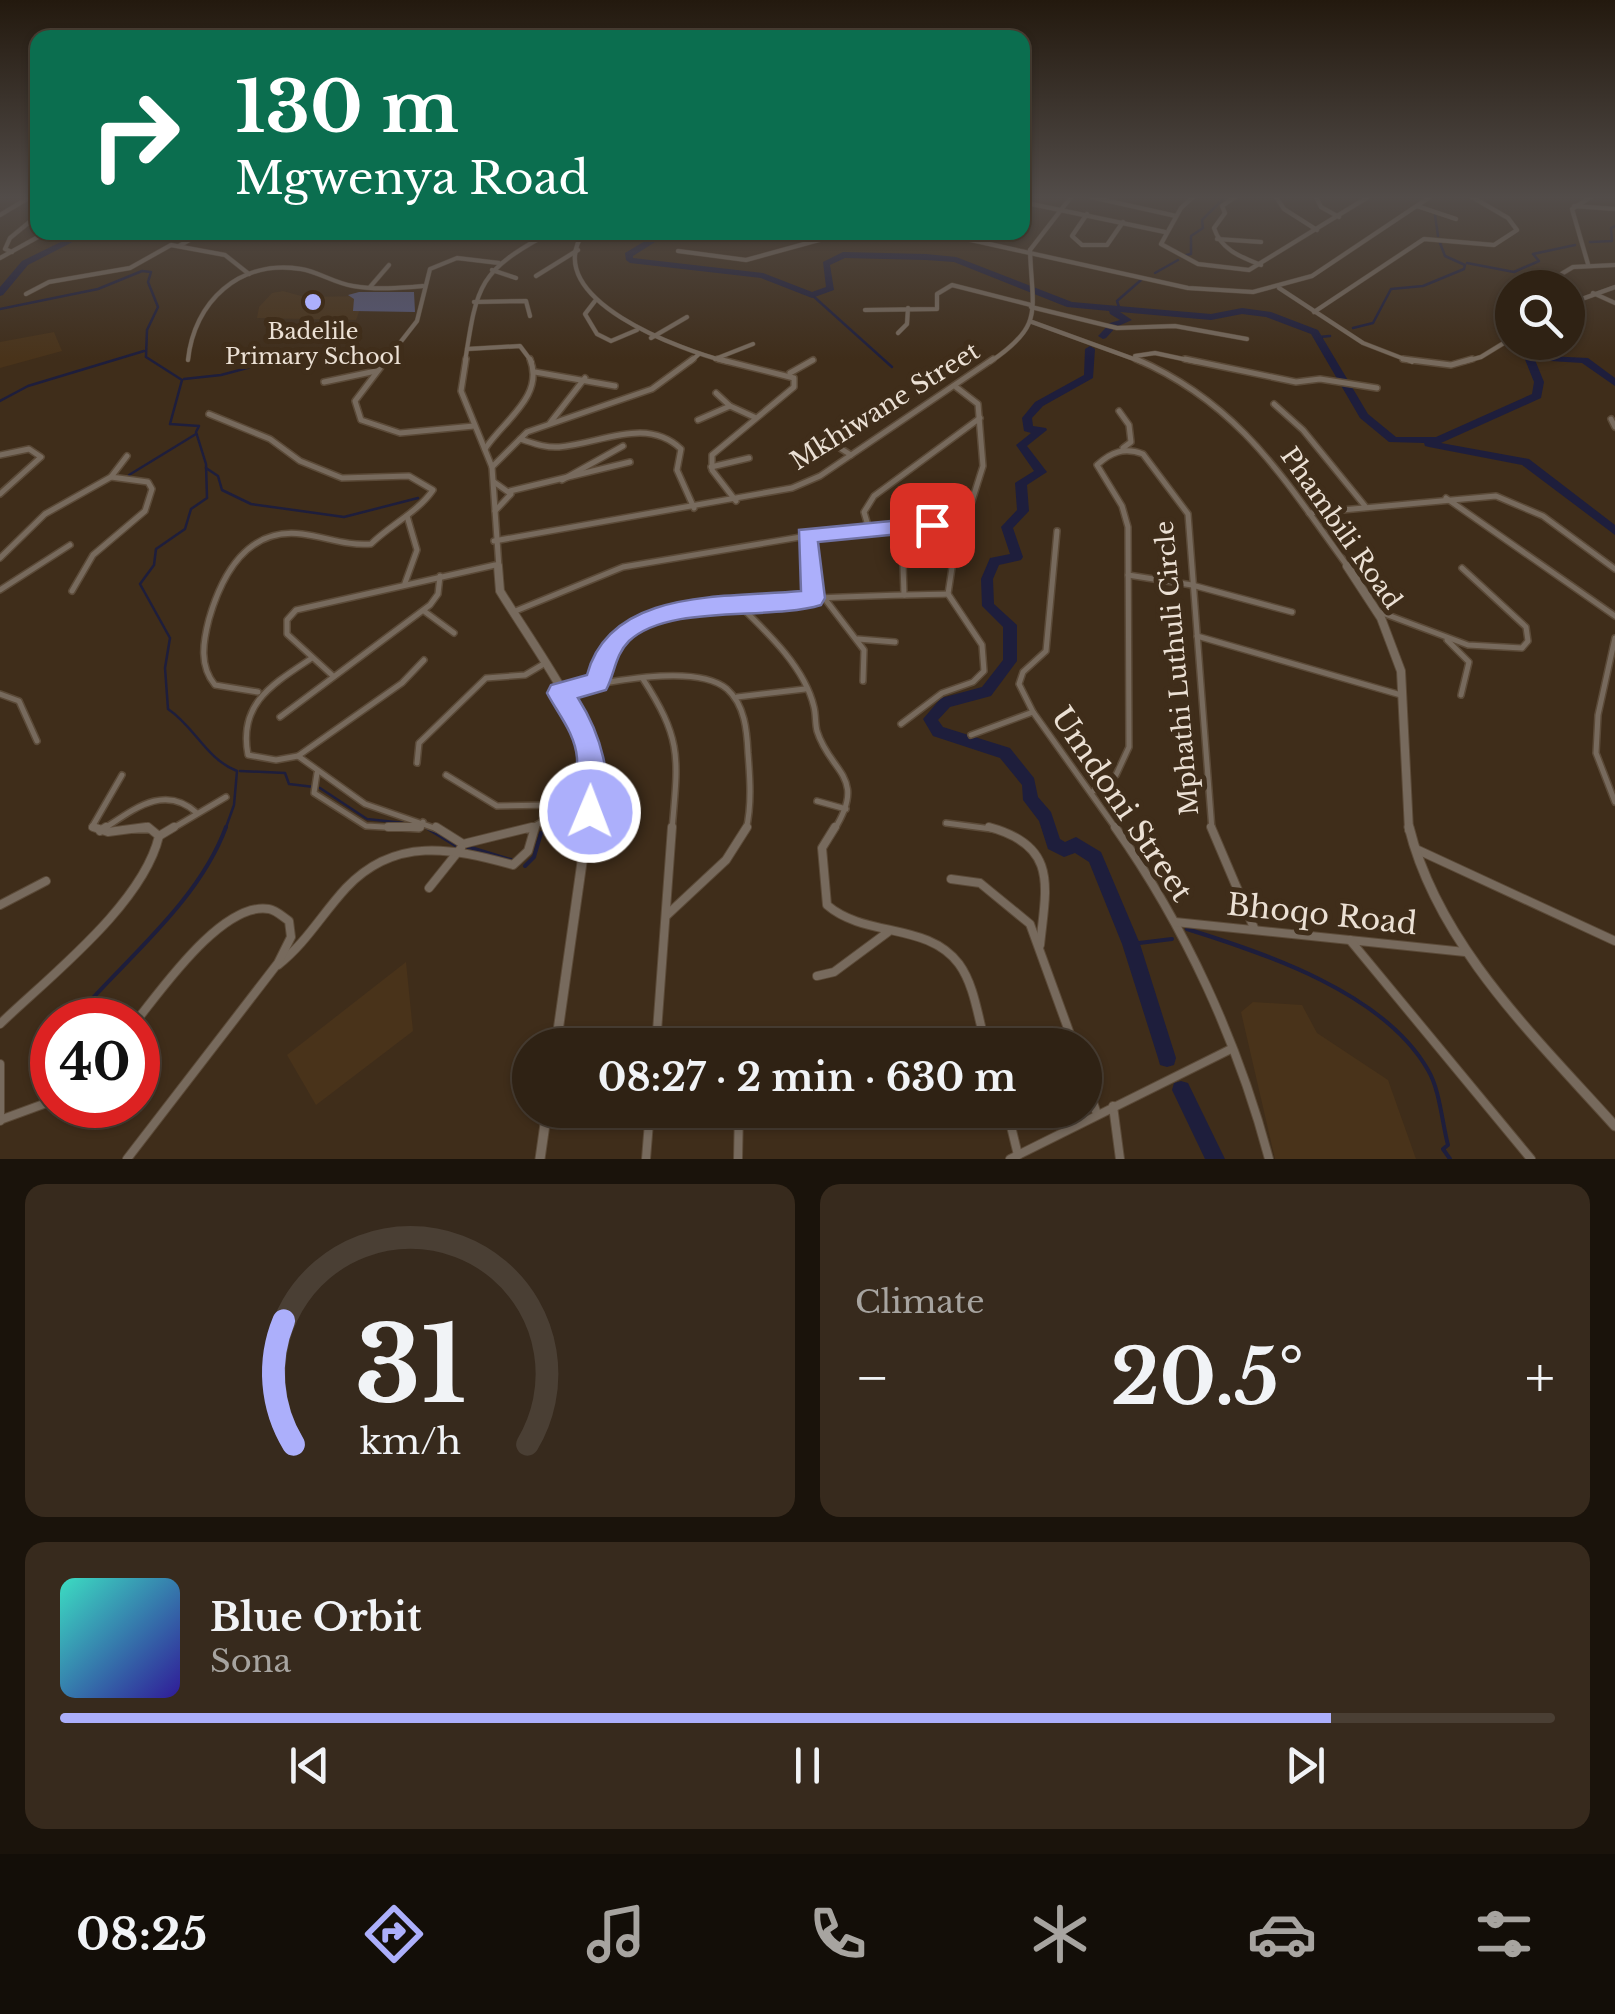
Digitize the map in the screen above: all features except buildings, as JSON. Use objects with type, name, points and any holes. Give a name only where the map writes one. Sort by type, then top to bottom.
[{"type":"street","points":[[26,294],[54,282],[124,270],[156,251]]},
{"type":"street","points":[[201,251],[232,258],[248,274]]},
{"type":"street","points":[[518,251],[498,263],[474,302],[461,391],[492,467],[495,565],[510,613],[587,743],[592,796],[558,1028]]},
{"type":"street","points":[[536,276],[576,251]]},
{"type":"street","points":[[578,251],[582,279],[595,300],[637,330],[714,359],[788,374],[795,380],[794,387],[716,449],[711,468]]},
{"type":"street","points":[[679,251],[746,260],[778,251]]},
{"type":"street","points":[[1025,251],[1210,289],[1279,288],[1312,276],[1350,251]]},
{"type":"street","points":[[1170,251],[1188,261],[1232,271],[1261,264],[1282,251]]},
{"type":"street","points":[[1238,251],[1261,264]]},
{"type":"street","points":[[1314,312],[1406,251]]},
{"type":"street","points":[[1584,251],[1588,264]]},
{"type":"street","points":[[0,258],[12,252]]},
{"type":"street","points":[[1029,252],[1032,322]]},
{"type":"street","points":[[474,426],[394,433],[367,425],[356,414],[355,401],[417,321],[430,269],[451,259],[498,263]]},
{"type":"street","points":[[1568,270],[1588,264],[1615,264]]},
{"type":"street","points":[[370,287],[390,265]]},
{"type":"street","points":[[188,360],[206,302],[222,286],[248,274],[298,269],[338,283],[423,286]]},
{"type":"street","points":[[492,270],[516,278]]},
{"type":"street","points":[[866,310],[937,309],[938,294],[952,285],[1117,328],[1175,326],[1247,339]]},
{"type":"street","points":[[1585,296],[1615,287]]},
{"type":"street","points":[[1279,288],[1372,348],[1419,364],[1477,362],[1495,350]]},
{"type":"street","points":[[1592,293],[1615,304]]},
{"type":"street","points":[[595,300],[584,314],[597,334],[611,341],[637,330]]},
{"type":"street","points":[[474,302],[526,301],[530,316]]},
{"type":"street","points":[[898,333],[906,324],[908,308]]},
{"type":"street","points":[[652,338],[687,317]]},
{"type":"street","name":"Phambili Road","points":[[1032,322],[1135,356],[1243,428],[1309,513],[1377,611],[1392,640],[1404,696],[1408,811],[1414,848],[1465,952],[1615,1126]]},
{"type":"street","name":"Mkhiwane Street","points":[[494,541],[792,488],[851,455],[1013,348],[1032,322]]},
{"type":"street","points":[[714,359],[753,344]]},
{"type":"street","points":[[467,349],[516,345],[526,352],[535,372],[534,392],[493,433],[486,449]]},
{"type":"street","points":[[492,467],[520,439],[550,423],[652,388],[699,354]]},
{"type":"street","points":[[1135,356],[1168,354],[1264,376],[1378,388]]},
{"type":"street","points":[[788,374],[813,360]]},
{"type":"street","points":[[324,382],[376,371]]},
{"type":"street","points":[[535,372],[615,386]]},
{"type":"street","points":[[550,423],[584,381]]},
{"type":"street","points":[[901,724],[942,693],[973,682],[984,672],[983,648],[948,594],[982,466],[978,404],[956,387]]},
{"type":"street","points":[[716,392],[730,406],[754,417]]},
{"type":"street","points":[[1274,404],[1303,430],[1365,506]]},
{"type":"street","points":[[698,420],[730,406]]},
{"type":"street","points":[[1120,411],[1132,438],[1121,450]]},
{"type":"street","points":[[209,414],[270,439],[300,461],[342,478],[358,481],[404,476],[432,488],[432,494],[368,544],[290,533],[263,540],[238,557],[206,632],[203,667],[216,685],[258,692]]},
{"type":"street","points":[[869,528],[864,512],[874,496],[980,418]]},
{"type":"street","points":[[1611,419],[1615,427]]},
{"type":"street","points":[[520,439],[556,447],[651,432],[664,435],[681,449],[677,470],[694,508]]},
{"type":"street","points":[[824,438],[851,455]]},
{"type":"street","points":[[561,482],[572,470],[623,446]]},
{"type":"street","points":[[0,455],[29,449],[41,457],[0,494]]},
{"type":"street","name":"Mphathi Luthuli Circle","points":[[1092,792],[1116,775],[1128,748],[1126,516],[1097,465],[1104,455],[1132,450],[1152,461],[1188,514],[1208,820],[1254,928]]},
{"type":"street","points":[[0,558],[45,514],[111,476],[127,456]]},
{"type":"street","points":[[711,468],[749,458]]},
{"type":"street","points":[[494,482],[510,491],[561,482],[630,462]]},
{"type":"street","points":[[711,468],[736,501]]},
{"type":"street","points":[[72,591],[93,556],[149,505],[152,485],[111,476]]},
{"type":"street","points":[[494,511],[507,504],[510,491]]},
{"type":"street","points":[[1309,513],[1485,495],[1524,504],[1615,569]]},
{"type":"street","points":[[1446,498],[1615,616]]},
{"type":"street","points":[[405,584],[417,550],[406,516]]},
{"type":"street","points":[[510,613],[603,572],[806,535],[964,523]]},
{"type":"street","name":"Umdoni Street","points":[[1056,530],[1046,651],[1020,677],[1033,712],[1153,881],[1175,922],[1260,1116],[1269,1159]]},
{"type":"street","points":[[806,535],[813,598]]},
{"type":"street","points":[[0,590],[70,545]]},
{"type":"street","points":[[903,563],[904,595]]},
{"type":"street","points":[[334,676],[286,631],[296,610],[495,565]]},
{"type":"street","points":[[1377,611],[1440,635],[1501,650],[1522,648],[1530,635],[1516,616],[1462,568]]},
{"type":"street","points":[[1128,574],[1292,612]]},
{"type":"street","points":[[280,717],[424,611],[437,598],[440,576]]},
{"type":"street","points":[[597,683],[609,648],[630,627],[665,614],[813,598],[948,594]]},
{"type":"street","points":[[824,599],[864,650],[863,681]]},
{"type":"street","points":[[740,606],[774,636],[818,714],[817,732],[847,778],[846,808],[822,848],[825,899],[837,914],[888,932],[927,940],[952,955],[967,982],[981,1028]]},
{"type":"street","points":[[424,611],[454,634]]},
{"type":"street","points":[[1440,635],[1469,662],[1460,695]]},
{"type":"street","points":[[1197,636],[1404,696]]},
{"type":"street","points":[[855,638],[895,642]]},
{"type":"street","points":[[1615,638],[1598,715],[1596,753],[1612,785],[1615,802]]},
{"type":"street","points":[[312,658],[258,692],[244,715],[247,753],[268,760],[298,756],[402,683],[424,660]]},
{"type":"street","points":[[417,763],[420,744],[486,678],[525,676],[542,666]]},
{"type":"street","points":[[560,693],[597,683],[694,674],[716,682],[737,698],[749,742],[745,832],[721,862],[666,914]]},
{"type":"street","points":[[644,679],[664,709],[677,745],[657,1028]]},
{"type":"street","points":[[737,698],[753,692],[808,692]]},
{"type":"street","points":[[0,694],[20,701],[37,741]]},
{"type":"street","points":[[971,735],[1033,712]]},
{"type":"street","points":[[298,756],[316,772],[379,811],[512,866],[528,851],[536,827]]},
{"type":"street","points":[[316,772],[314,793],[366,826],[421,826]]},
{"type":"street","points":[[122,775],[97,812],[92,827],[99,831],[141,826],[159,836]]},
{"type":"street","points":[[446,775],[498,806],[550,805],[562,810]]},
{"type":"street","points":[[275,967],[297,950],[348,886],[377,863],[410,851],[430,853],[536,827],[592,796]]},
{"type":"street","points":[[99,831],[152,800],[178,798],[198,812]]},
{"type":"street","points":[[0,1024],[102,924],[152,863],[159,836],[226,798]]},
{"type":"street","points":[[817,802],[846,808]]},
{"type":"street","points":[[946,823],[976,824],[1008,832],[1038,856],[1046,882],[1040,946]]},
{"type":"street","points":[[429,888],[461,847]]},
{"type":"street","points":[[1414,848],[1615,941]]},
{"type":"street","points":[[951,880],[958,876],[985,887],[1030,924],[1068,1028]]},
{"type":"street","points":[[0,905],[46,881]]},
{"type":"street","points":[[127,1159],[275,967],[291,937],[289,922],[274,910],[242,912],[206,940],[157,998]]},
{"type":"street","name":"Bhoqo Road","points":[[1175,922],[1465,952]]},
{"type":"street","points":[[818,976],[834,972],[888,932]]},
{"type":"street","points":[[1348,938],[1531,1159]]},
{"type":"street","points":[[1102,1112],[1232,1048]]},
{"type":"street","points":[[0,1064],[0,1121],[30,1109]]},
{"type":"street","points":[[1113,1106],[1120,1159]]},
{"type":"street","points":[[540,1159],[544,1128]]},
{"type":"street","points":[[646,1159],[649,1128]]},
{"type":"street","points":[[738,1159],[739,1128]]},
{"type":"street","points":[[1010,1128],[1014,1157],[1070,1128]]},
{"type":"shaded area","name":"Badelile Primary School","points":[[283,291],[305,297],[365,296],[356,320],[257,318],[259,307],[272,293]]},
{"type":"shaded area","points":[[414,292],[415,312],[353,311],[354,299],[348,295]]},
{"type":"shaded area","points":[[54,332],[62,351],[0,368],[0,342]]},
{"type":"shaded area","points":[[406,962],[413,1031],[316,1105],[287,1055]]},
{"type":"shaded area","points":[[1253,1002],[1302,1005],[1317,1033],[1388,1080],[1416,1159],[1275,1159],[1241,1012]]},
{"type":"waterway","points":[[0,293],[25,263],[49,251]]},
{"type":"waterway","points":[[635,251],[628,255],[630,260],[763,276],[812,295],[831,288],[826,264],[843,255],[926,257],[956,260],[1070,305],[1211,317],[1242,311],[1268,314],[1315,332],[1364,416],[1393,440],[1438,440],[1537,396],[1539,382],[1529,357],[1585,360],[1615,383]]},
{"type":"waterway","points":[[1186,255],[1191,251]]},
{"type":"waterway","points":[[1353,328],[1373,323],[1391,289],[1423,286],[1464,269],[1465,265],[1445,256],[1443,251]]},
{"type":"waterway","points":[[1467,263],[1514,272],[1539,261],[1533,254],[1547,251]]},
{"type":"waterway","points":[[1155,273],[1178,260]]},
{"type":"waterway","points":[[0,309],[98,289],[142,271],[151,272],[148,282],[158,307],[147,330],[146,357],[182,380],[170,424],[199,426],[196,432],[206,468]]},
{"type":"waterway","points":[[1119,307],[1117,301],[1141,280]]},
{"type":"waterway","points":[[812,295],[892,367]]},
{"type":"waterway","points":[[1103,336],[1113,325],[1127,320],[1113,312]]},
{"type":"waterway","points":[[1319,337],[1330,336]]},
{"type":"waterway","points":[[1090,349],[1089,376],[1039,404],[1027,418],[1028,429],[1042,430],[1021,445],[1041,472],[1021,483],[1023,511],[1007,527],[1017,557],[994,561],[987,579],[988,606],[1010,625],[1010,661],[986,692],[946,702],[930,719],[938,732],[1005,753],[1029,783],[1031,800],[1046,817],[1054,844],[1064,850],[1076,844],[1095,857],[1131,944],[1167,1058]]},
{"type":"waterway","points":[[0,401],[28,386],[144,351]]},
{"type":"waterway","points":[[184,379],[221,375],[301,354],[377,352]]},
{"type":"waterway","points":[[129,475],[196,434]]},
{"type":"waterway","points":[[1429,444],[1525,462],[1615,531]]},
{"type":"waterway","points":[[206,468],[218,476],[222,490],[251,504],[344,517],[418,498]]},
{"type":"waterway","points":[[206,468],[207,498],[191,509],[185,529],[156,549],[154,565],[140,584],[170,638],[165,668],[168,709],[217,759],[237,771],[234,805],[225,830]]},
{"type":"waterway","points":[[240,771],[285,773],[289,784],[314,787]]},
{"type":"waterway","points":[[320,788],[367,819],[404,823]]},
{"type":"waterway","points":[[546,827],[572,813]]},
{"type":"waterway","points":[[94,998],[179,906],[213,855],[226,827]]},
{"type":"waterway","points":[[430,830],[426,827],[457,846]]},
{"type":"waterway","points":[[525,866],[534,857],[541,833]]},
{"type":"waterway","points":[[468,847],[514,861]]},
{"type":"waterway","points":[[1187,929],[1287,964],[1354,998],[1383,1019],[1408,1043],[1432,1078],[1448,1145],[1443,1149],[1450,1159]]},
{"type":"waterway","points":[[1131,944],[1172,939]]},
{"type":"waterway","points":[[1181,1090],[1215,1159]]},
{"type":"place","name":"Badelile Primary School","points":[[313,302]]},
{"type":"route","points":[[590,812],[590,754],[580,724],[560,693],[597,683],[604,658],[622,633],[641,621],[679,611],[813,598],[806,535],[932,525]]}]
